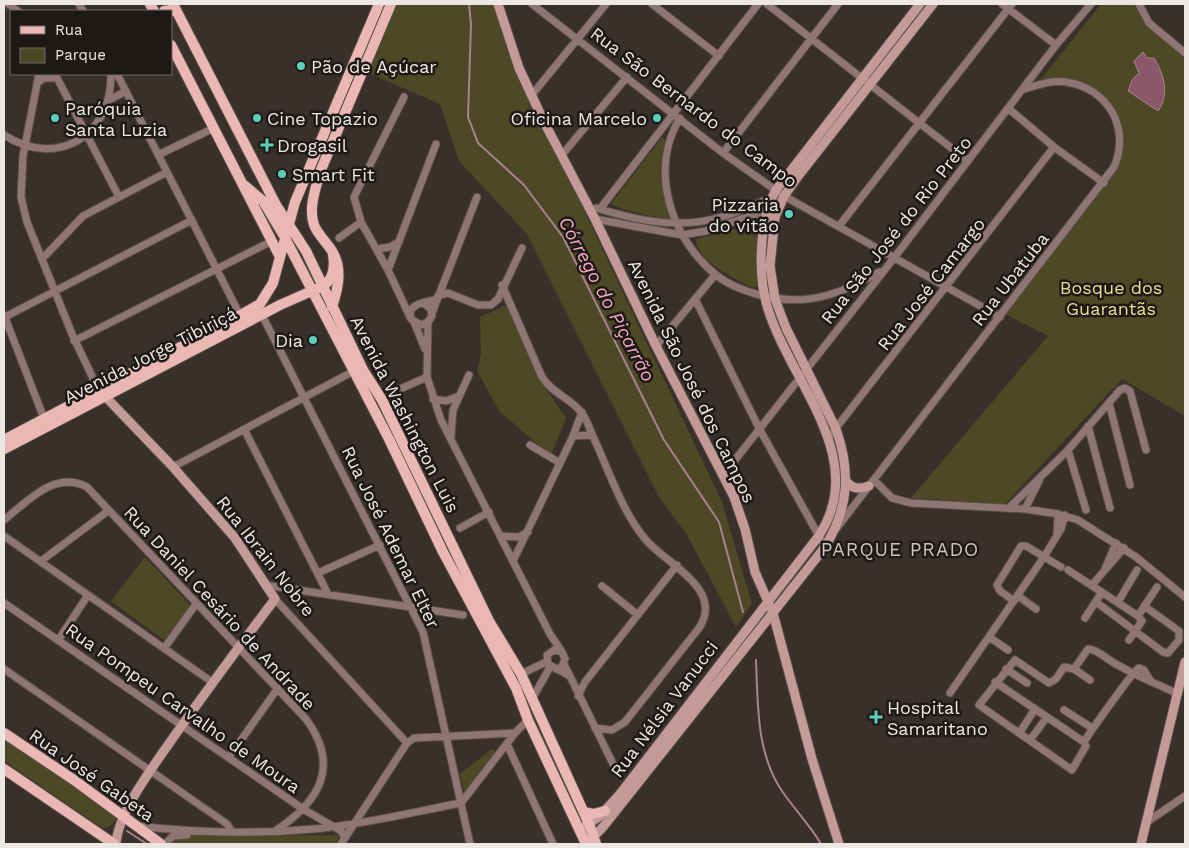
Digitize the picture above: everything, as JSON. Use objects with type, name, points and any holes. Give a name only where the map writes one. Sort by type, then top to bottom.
[{"type":"main road","name":"Avenida Jorge Tibiriçá","points":[[4,440],[46,422],[101,393],[260,304],[273,283],[288,223],[379,4]]},
{"type":"main road","points":[[332,307],[339,276],[337,262],[314,224],[312,206],[320,172],[391,4]]},
{"type":"main road","name":"Avenida São José dos Campos","points":[[498,4],[508,37],[531,96],[595,219],[656,346],[724,474],[745,529],[755,572],[773,613],[812,759],[839,844]]},
{"type":"main road","name":"Rua Nélsia Vanucci","points":[[585,826],[605,811],[818,537],[829,520],[835,498],[835,461],[829,437],[774,325],[764,296],[762,250],[768,210],[774,194],[920,4]]},
{"type":"main road","name":"Rua Nélsia Vanucci","points":[[595,840],[758,629],[825,547],[841,514],[846,481],[844,456],[836,428],[786,328],[775,298],[770,276],[771,246],[775,217],[784,196],[933,4]]},
{"type":"main road","name":"Avenida Washington Luis","points":[[175,8],[276,205],[318,275],[363,370],[382,400],[489,621],[520,674],[532,699],[534,724],[584,812],[586,844]]},
{"type":"main road","name":"Avenida Washington Luis","points":[[172,48],[244,186],[263,201],[290,247],[354,371],[443,552],[516,688],[585,826],[595,840]]},
{"type":"main road","points":[[223,144],[234,144],[241,135]]},
{"type":"main road","points":[[244,186],[280,257]]},
{"type":"main road","points":[[276,205],[288,207],[296,202],[304,209],[312,206]]},
{"type":"main road","points":[[290,247],[294,244],[298,245],[318,275]]},
{"type":"main road","points":[[323,286],[329,282],[333,274],[333,255]]},
{"type":"main road","points":[[273,283],[275,296],[280,305]]},
{"type":"main road","name":"Avenida Jorge Tibiriçá","points":[[101,393],[280,305],[323,286]]},
{"type":"main road","name":"Rua Ibrain Nobre","points":[[101,393],[173,467],[244,549],[275,599]]},
{"type":"main road","name":"Avenida Jorge Tibiriçá","points":[[4,449],[46,422]]},
{"type":"main road","points":[[846,481],[856,488],[872,483]]},
{"type":"main road","points":[[4,769],[115,844],[118,828],[151,770],[212,682],[275,599]]},
{"type":"main road","points":[[758,629],[768,628],[777,630]]},
{"type":"main road","points":[[1141,844],[1185,662]]},
{"type":"main road","points":[[516,688],[516,678],[520,674]]},
{"type":"main road","name":"Rua José Gabeta","points":[[4,732],[74,780],[123,818],[163,844]]},
{"type":"main road","points":[[584,812],[593,814],[605,811]]},
{"type":"street","name":"Rua São Bernardo do Campo","points":[[532,4],[677,115],[774,194],[784,196],[1000,317]]},
{"type":"street","points":[[531,96],[606,4]]},
{"type":"street","points":[[652,4],[718,56]]},
{"type":"street","points":[[600,209],[677,115],[718,56],[758,4]]},
{"type":"street","points":[[767,4],[968,161]]},
{"type":"street","points":[[723,153],[838,4]]},
{"type":"street","name":"Rua São José do Rio Preto","points":[[724,474],[894,258],[1056,46],[1091,4]]},
{"type":"street","points":[[1139,4],[1149,23],[1185,53]]},
{"type":"street","points":[[839,226],[1007,5],[1056,46]]},
{"type":"street","points":[[39,75],[25,146],[21,197],[27,222],[74,341],[101,393]]},
{"type":"street","points":[[4,135],[25,146],[61,147],[87,136],[98,124],[109,100],[111,75]]},
{"type":"street","points":[[118,75],[240,316]]},
{"type":"street","points":[[37,83],[44,78],[56,76],[119,196]]},
{"type":"street","points":[[561,156],[627,77]]},
{"type":"street","name":"Rua Ubatuba","points":[[832,535],[1104,183],[1117,161],[1120,141],[1117,121],[1108,104],[1089,89],[1064,82],[1050,82],[1024,89]]},
{"type":"street","points":[[109,100],[126,91]]},
{"type":"street","points":[[404,97],[356,190],[354,204],[360,222],[388,270],[401,301],[421,336],[427,354]]},
{"type":"street","points":[[1009,109],[1054,147],[1104,183]]},
{"type":"street","points":[[677,115],[668,143],[665,178],[668,199],[676,225],[682,235],[715,275],[739,288],[764,296],[801,300],[828,296],[865,281],[884,270]]},
{"type":"street","points":[[158,155],[214,128]]},
{"type":"street","points":[[388,270],[436,144]]},
{"type":"street","name":"Rua José Camargo","points":[[829,437],[1054,147]]},
{"type":"street","points":[[42,259],[83,216],[167,172]]},
{"type":"street","points":[[588,206],[653,223],[694,224],[726,216],[774,194]]},
{"type":"street","points":[[477,197],[428,322],[427,377],[433,399],[450,437],[550,634],[564,656],[564,664],[569,678],[618,774]]},
{"type":"street","points":[[595,219],[682,235],[706,231],[768,210]]},
{"type":"street","points":[[46,422],[4,316],[55,292],[192,220]]},
{"type":"street","points":[[339,238],[360,222]]},
{"type":"street","points":[[74,341],[272,241]]},
{"type":"street","points":[[377,249],[390,247],[399,241]]},
{"type":"street","points":[[442,283],[448,293],[478,305],[486,306],[498,299],[502,285],[522,248]]},
{"type":"street","points":[[656,346],[715,275]]},
{"type":"street","points":[[502,285],[548,386],[582,412],[631,520],[647,542],[693,581],[702,597],[705,609],[704,621],[620,727],[612,730],[595,728]]},
{"type":"street","points":[[428,322],[421,325],[412,319],[411,310],[419,304],[448,293]]},
{"type":"street","points":[[696,299],[760,430],[825,547]]},
{"type":"street","points":[[401,301],[429,306],[432,313]]},
{"type":"street","name":"Rua José Ademar Elter","points":[[262,315],[412,608],[426,640],[470,844]]},
{"type":"street","points":[[173,467],[354,371]]},
{"type":"street","points":[[450,437],[451,420],[458,396],[469,375]]},
{"type":"street","points":[[391,393],[427,377]]},
{"type":"street","points":[[1009,508],[1068,450],[1120,390],[1125,388],[1130,391],[1146,450]]},
{"type":"street","points":[[433,399],[446,401],[458,396]]},
{"type":"street","points":[[1109,403],[1130,485]]},
{"type":"street","points":[[513,561],[573,436],[582,412]]},
{"type":"street","points":[[1088,426],[1110,508]]},
{"type":"street","points":[[244,429],[328,594]]},
{"type":"street","points":[[573,436],[592,435]]},
{"type":"street","points":[[530,446],[560,463]]},
{"type":"street","points":[[1068,450],[1086,510]]},
{"type":"street","points":[[1025,509],[1043,474]]},
{"type":"street","name":"Rua Daniel Cesário de Andrade","points":[[4,520],[48,487],[66,481],[77,482],[87,487],[196,604],[278,688],[316,732],[322,750],[323,767],[321,780],[313,798],[292,820],[275,831]]},
{"type":"street","points":[[872,483],[892,498],[910,503],[1025,509],[1062,514],[1088,525],[1124,548],[1185,597]]},
{"type":"street","points":[[41,561],[108,511]]},
{"type":"street","points":[[460,528],[489,512]]},
{"type":"street","points":[[950,693],[1044,557],[1056,537],[1062,514]]},
{"type":"street","points":[[501,536],[514,538],[528,532]]},
{"type":"street","points":[[4,536],[212,682]]},
{"type":"street","points":[[1104,569],[1116,543]]},
{"type":"street","points":[[318,573],[380,545]]},
{"type":"street","points":[[1036,609],[1000,591],[997,585],[1019,548],[1026,546],[1060,567]]},
{"type":"street","points":[[1092,585],[1124,548]]},
{"type":"street","points":[[578,696],[585,682],[677,566]]},
{"type":"street","points":[[1068,570],[1138,616],[1142,621],[1129,640]]},
{"type":"street","points":[[1118,602],[1137,570]]},
{"type":"street","points":[[265,585],[463,615]]},
{"type":"street","points":[[602,586],[638,615]]},
{"type":"street","points":[[1138,616],[1157,587]]},
{"type":"street","points":[[1085,618],[1102,592]]},
{"type":"street","points":[[59,639],[88,595]]},
{"type":"street","name":"Rua Ibrain Nobre","points":[[275,599],[408,742]]},
{"type":"street","points":[[1096,602],[1166,653],[1170,652],[1181,637],[1180,631],[1144,606]]},
{"type":"street","name":"Rua Pompeu Carvalho de Moura","points":[[4,603],[59,639],[303,809],[330,827],[341,831],[345,837]]},
{"type":"street","points":[[165,648],[196,604]]},
{"type":"street","points":[[532,699],[551,666],[548,653],[550,634]]},
{"type":"street","points":[[989,637],[1008,650]]},
{"type":"street","points":[[1074,669],[1084,651],[1092,649],[1143,679],[1150,680],[1178,694]]},
{"type":"street","points":[[548,653],[554,650],[562,652]]},
{"type":"street","points":[[1090,680],[1074,669],[1064,667],[1056,679],[1048,683],[1014,660],[979,705],[1072,770],[1085,750],[1084,742],[1092,728],[1134,673],[1141,668],[1150,680]]},
{"type":"street","points":[[520,674],[564,664]]},
{"type":"street","points":[[551,666],[569,678],[585,682]]},
{"type":"street","points":[[4,668],[151,770],[226,824],[232,832]]},
{"type":"street","points":[[1006,669],[1027,683]]},
{"type":"street","points":[[996,682],[1084,742]]},
{"type":"street","points":[[229,757],[278,688]]},
{"type":"street","points":[[1020,732],[1035,709]]},
{"type":"street","points":[[1064,710],[1092,728]]},
{"type":"street","points":[[1030,740],[1047,717]]},
{"type":"street","points":[[341,844],[408,742],[417,737],[515,733],[534,724]]},
{"type":"street","points":[[604,744],[612,730]]},
{"type":"street","points":[[133,825],[174,830],[219,832],[275,831],[330,827],[461,803],[515,733]]},
{"type":"street","points":[[507,744],[553,844]]},
{"type":"street","points":[[1147,822],[1185,796]]},
{"type":"street","points":[[163,844],[173,836],[219,832]]},
{"type":"green space","points":[[395,4],[496,4],[530,96],[722,502],[752,604],[736,627],[687,535],[659,497],[527,234],[459,161],[440,104],[366,72]]},
{"type":"green space","name":"Bosque dos Guarantãs","points":[[1101,4],[1139,4],[1144,15],[1185,52],[1185,416],[1122,379],[1005,504],[911,498],[1048,336],[1005,314],[1111,174],[1120,131],[1109,105],[1089,90],[1063,83],[1034,88]]},
{"type":"green space","points":[[662,137],[665,140],[661,169],[670,220],[625,210],[611,204]]},
{"type":"green space","points":[[758,223],[761,226],[757,252],[758,285],[753,288],[728,275],[709,262],[698,247],[696,239]]},
{"type":"green space","points":[[509,304],[535,373],[566,418],[551,455],[500,412],[477,371],[481,355],[480,317]]},
{"type":"green space","points":[[145,557],[192,607],[168,643],[111,601]]},
{"type":"green space","points":[[4,735],[118,816],[113,823],[108,827],[102,828],[4,761]]},
{"type":"green space","points":[[492,749],[497,753],[465,796],[460,774]]},
{"type":"green space","points":[[340,835],[335,844],[175,844],[170,842],[180,836]]},
{"type":"shaded area","points":[[1143,52],[1147,58],[1154,58],[1163,78],[1164,98],[1158,111],[1128,91],[1132,80],[1139,73],[1134,61]]},
{"type":"waterway","name":"Córrego do Piçarrão","points":[[469,4],[471,25],[468,117],[478,143],[524,185],[563,237],[664,440],[719,522],[743,612]]},
{"type":"waterway","name":"Córrego do Piçarrão","points":[[756,660],[758,711],[767,761],[782,791],[821,844]]},
{"type":"waterway","points":[[127,831],[147,844]]},
{"type":"place","name":"Pão de Açúcar","points":[[301,66]]},
{"type":"place","name":"Paróquia Santa Luzia","points":[[55,118]]},
{"type":"place","name":"Cine Topazio","points":[[257,118]]},
{"type":"place","name":"Oficina Marcelo","points":[[657,118]]},
{"type":"place","name":"Drogasil","points":[[267,145]]},
{"type":"place","name":"Smart Fit","points":[[282,174]]},
{"type":"place","name":"Pizzaria do vitão","points":[[789,214]]},
{"type":"place","name":"Dia","points":[[313,340]]},
{"type":"place","name":"Hospital Samaritano","points":[[876,717]]},
{"type":"district","name":"PARQUE PRADO","points":[[900,549]]}]
